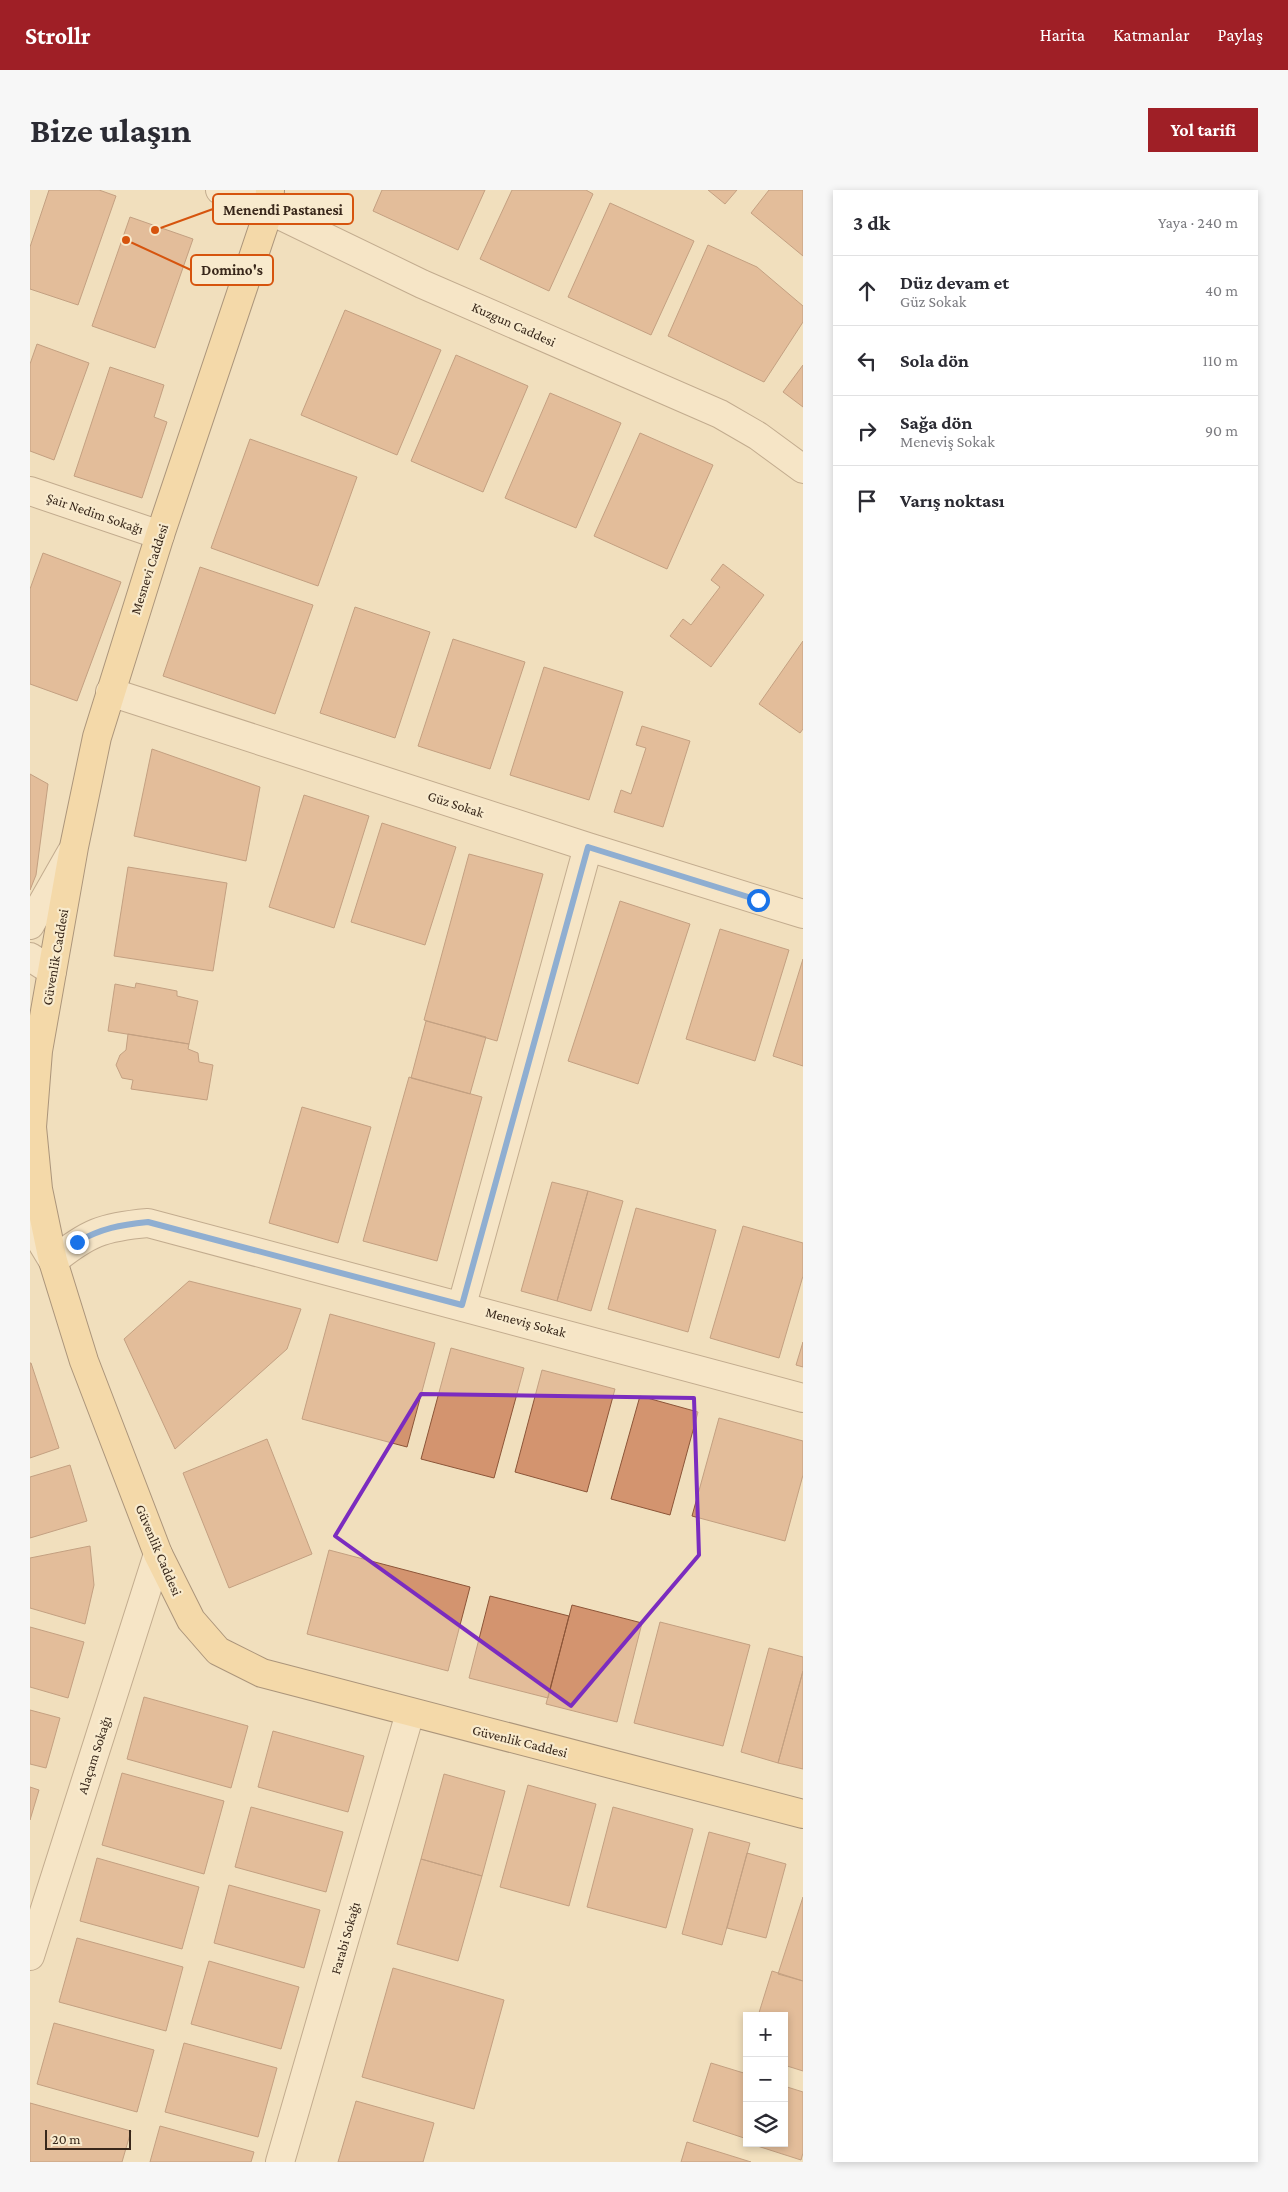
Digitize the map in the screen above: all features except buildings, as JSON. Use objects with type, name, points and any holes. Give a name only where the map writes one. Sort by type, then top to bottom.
[{"type":"main road","name":"Mesnevi Caddesi","points":[[74,847],[98,737],[110,692],[160,535],[274,197]]},
{"type":"main road","name":"Güvenlik Caddesi","points":[[74,847],[41,964],[34,1047],[32,1127],[38,1189],[53,1262],[84,1361],[158,1554],[191,1620],[218,1651],[262,1673],[803,1814]]},
{"type":"street","name":"Kuzgun Caddesi","points":[[220,190],[274,197],[422,284],[720,414],[758,436],[803,468]]},
{"type":"street","name":"Şair Nedim Sokağı","points":[[30,491],[160,535]]},
{"type":"street","name":"Güz Sokak","points":[[110,692],[588,847],[803,914]]},
{"type":"street","name":"Mesnevi Caddesi","points":[[30,925],[74,847]]},
{"type":"street","points":[[462,1305],[588,847]]},
{"type":"street","name":"Meneviş Sokak","points":[[53,1262],[77,1242],[98,1230],[148,1222],[803,1398]]},
{"type":"street","points":[[30,1223],[53,1262]]},
{"type":"street","name":"Alaçam Sokağı","points":[[30,1956],[158,1554]]},
{"type":"street","name":"Farabi Sokağı","points":[[280,2162],[410,1713]]},
{"type":"highlighted area","points":[[421,1394],[694,1398],[699,1555],[571,1706],[335,1536]]},
{"type":"place","name":"Menendi Pastanesi","points":[[155,230]]},
{"type":"place","name":"Domino's","points":[[126,240]]},
{"type":"route","points":[[77,1242],[98,1230],[148,1222],[462,1305],[588,847],[758,900]]}]
